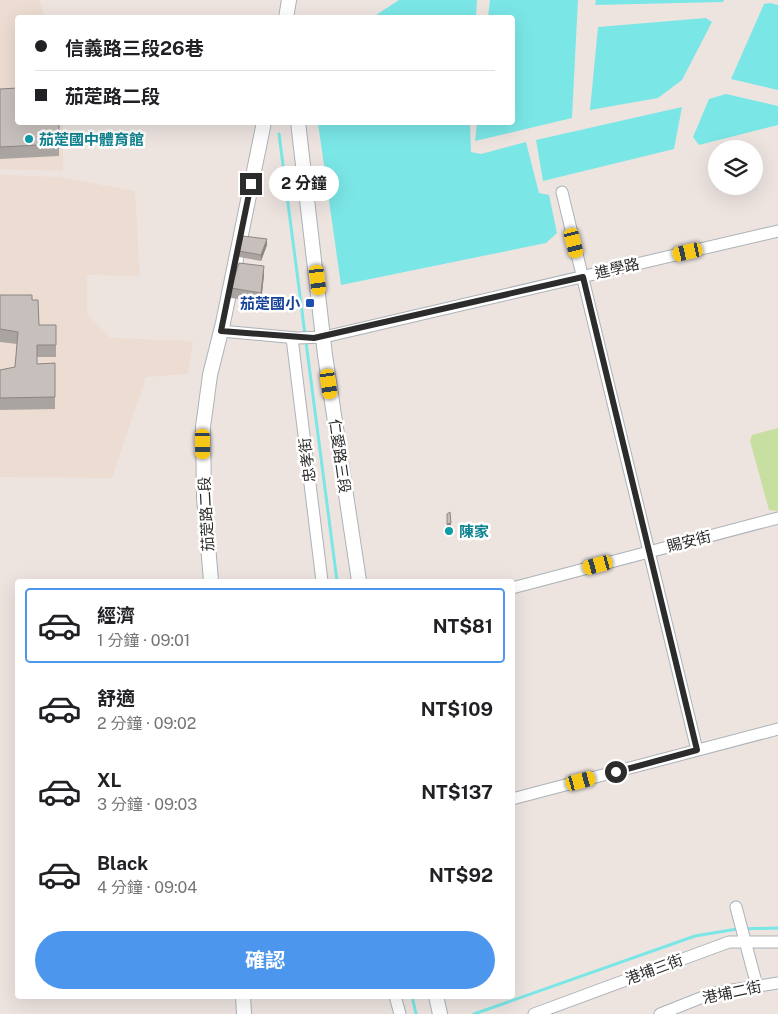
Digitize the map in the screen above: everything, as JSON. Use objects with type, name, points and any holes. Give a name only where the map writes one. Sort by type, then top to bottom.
[{"type":"street","points":[[286,15],[289,0]]},
{"type":"street","name":"茄萣路二段","points":[[211,579],[204,497],[203,427],[210,375],[221,331],[263,125]]},
{"type":"street","name":"仁愛路三段","points":[[298,125],[319,338],[359,579]]},
{"type":"street","points":[[562,192],[697,750]]},
{"type":"street","name":"進學路","points":[[221,331],[295,338],[319,338],[778,231]]},
{"type":"street","name":"忠孝街","points":[[295,338],[322,579]]},
{"type":"street","name":"賜安街","points":[[515,587],[778,518]]},
{"type":"street","points":[[515,798],[778,729]]},
{"type":"street","points":[[736,907],[757,986]]},
{"type":"street","name":"港埔三街","points":[[534,1014],[729,942],[778,942]]},
{"type":"street","name":"港埔二街","points":[[660,1014],[713,993],[778,983]]},
{"type":"street","points":[[243,999],[244,1014]]},
{"type":"street","points":[[396,999],[400,1014]]},
{"type":"street","points":[[437,999],[440,1014]]},
{"type":"shaded area","points":[[0,0],[39,0],[44,15],[15,15],[15,125],[63,125],[63,171],[0,169]]},
{"type":"shaded area","points":[[0,175],[60,177],[135,191],[140,276],[87,275],[87,314],[111,338],[193,341],[188,374],[146,377],[112,478],[0,477]]},
{"type":"green space","points":[[778,428],[778,511],[769,510],[750,441],[752,435]]},
{"type":"water","points":[[399,0],[477,0],[476,15],[376,15]]},
{"type":"water","points":[[490,0],[578,0],[572,118],[475,141],[477,125],[515,125],[515,15],[488,15]]},
{"type":"water","points":[[596,0],[724,0],[723,2],[595,5]]},
{"type":"water","points":[[764,4],[778,5],[778,90],[731,79]]},
{"type":"water","points":[[706,18],[712,22],[682,80],[658,98],[590,110],[598,27]]},
{"type":"water","points":[[726,94],[778,106],[778,125],[719,140],[708,140],[708,143],[699,145],[693,137],[709,99]]},
{"type":"water","points":[[682,107],[674,149],[543,181],[536,140]]},
{"type":"water","points":[[318,125],[470,125],[471,152],[481,154],[526,142],[539,193],[549,195],[557,233],[546,243],[341,285]]},
{"type":"building","name":"茄萣國中體育館","points":[[15,88],[15,125],[59,125],[59,144],[0,147],[0,89]]},
{"type":"building","points":[[243,236],[267,239],[261,255],[239,251]]},
{"type":"building","points":[[239,263],[264,266],[261,293],[231,288]]},
{"type":"building","points":[[0,295],[32,295],[32,300],[38,300],[39,325],[56,325],[56,345],[37,345],[37,364],[55,363],[55,397],[0,398],[0,370],[15,367],[18,332],[0,329]]},
{"type":"building","points":[[450,512],[451,523],[447,524],[447,514]]},
{"type":"waterway","points":[[279,134],[337,579]]},
{"type":"waterway","points":[[474,1014],[695,936],[737,929],[778,928]]},
{"type":"waterway","points":[[413,999],[416,1014]]},
{"type":"place","name":"茄萣國中體育館","points":[[29,139]]},
{"type":"place","name":"茄萣國小","points":[[310,303]]},
{"type":"place","name":"陳家","points":[[449,531]]},
{"type":"route","points":[[251,184],[221,331],[298,338],[336,335],[583,277],[697,750],[616,772]]}]
